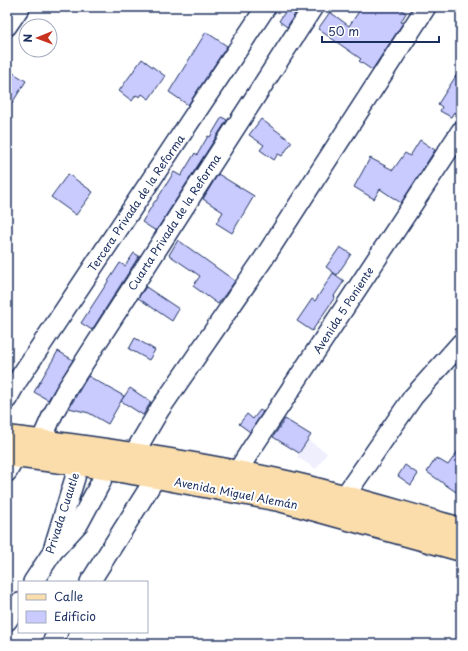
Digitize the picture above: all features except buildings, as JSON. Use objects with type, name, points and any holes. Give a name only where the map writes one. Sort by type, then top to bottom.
[{"type":"main road","name":"Avenida Miguel Alemán","points":[[7,437],[133,455],[233,482],[279,500],[461,550]]},
{"type":"main road","name":"Avenida Miguel Alemán","points":[[10,461],[78,464],[156,477],[233,482],[284,482],[461,529]]},
{"type":"street","points":[[7,26],[20,7]]},
{"type":"street","name":"Tercera Privada de la Reforma","points":[[7,400],[16,383],[266,7]]},
{"type":"street","name":"Cuarta Privada de la Reforma","points":[[41,441],[64,392],[314,7]]},
{"type":"street","points":[[133,455],[160,409],[264,258],[426,7]]},
{"type":"street","name":"Avenida 5 Poniente","points":[[233,482],[461,131]]},
{"type":"street","points":[[344,497],[413,397],[461,344]]},
{"type":"street","name":"Privada Cuautle","points":[[34,581],[52,553],[78,464]]},
{"type":"street","points":[[52,553],[79,523],[101,482],[104,468]]},
{"type":"street","points":[[91,581],[156,477]]},
{"type":"street","points":[[7,621],[18,604]]},
{"type":"street","points":[[51,644],[57,633]]},
{"type":"shaded area","points":[[308,440],[327,453],[316,469],[297,457]]}]
